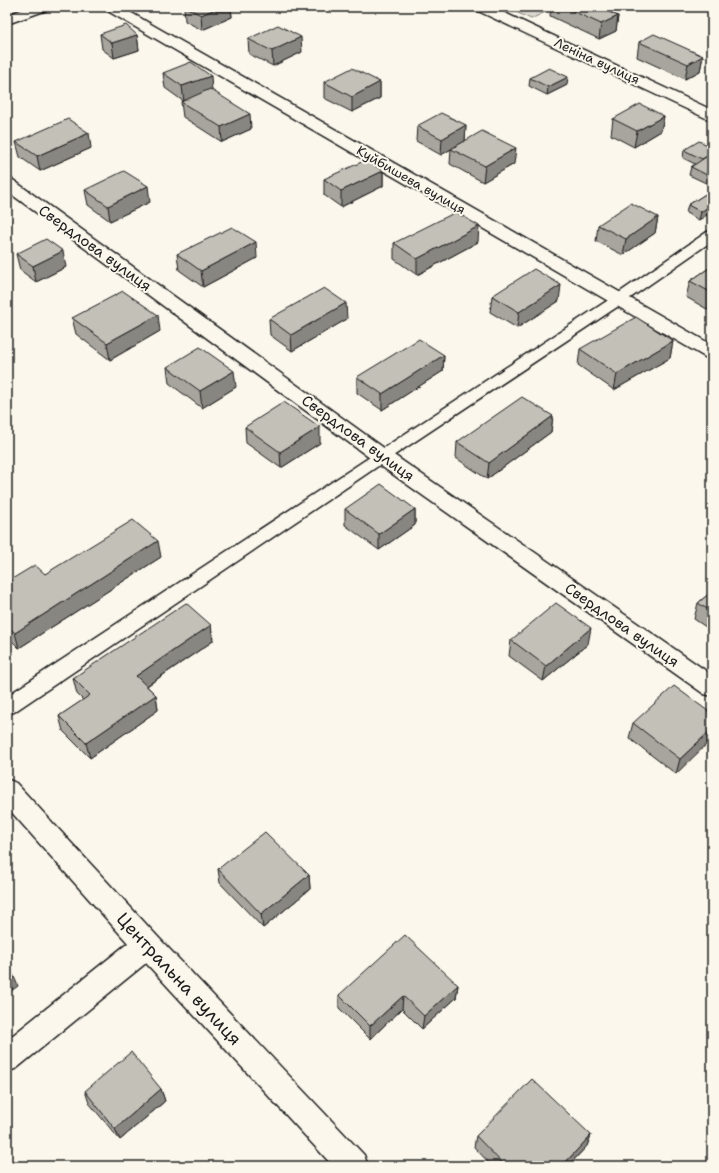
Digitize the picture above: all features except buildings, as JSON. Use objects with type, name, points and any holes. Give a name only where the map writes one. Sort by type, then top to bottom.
[{"type":"street","points":[[7,20],[42,7]]},
{"type":"street","name":"Куйбишева вулиця","points":[[112,7],[618,300],[712,352]]},
{"type":"street","name":"Леніна вулиця","points":[[481,7],[712,116]]},
{"type":"street","name":"Свердлова вулиця","points":[[7,183],[381,456],[712,687]]},
{"type":"street","name":"Центральна вулиця","points":[[7,790],[147,945],[353,1166]]},
{"type":"street","points":[[7,1058],[147,945]]},
{"type":"lane","points":[[7,706],[381,456],[618,300],[712,235]]},
{"type":"shaded area","points":[[505,7],[555,7],[531,19]]}]
